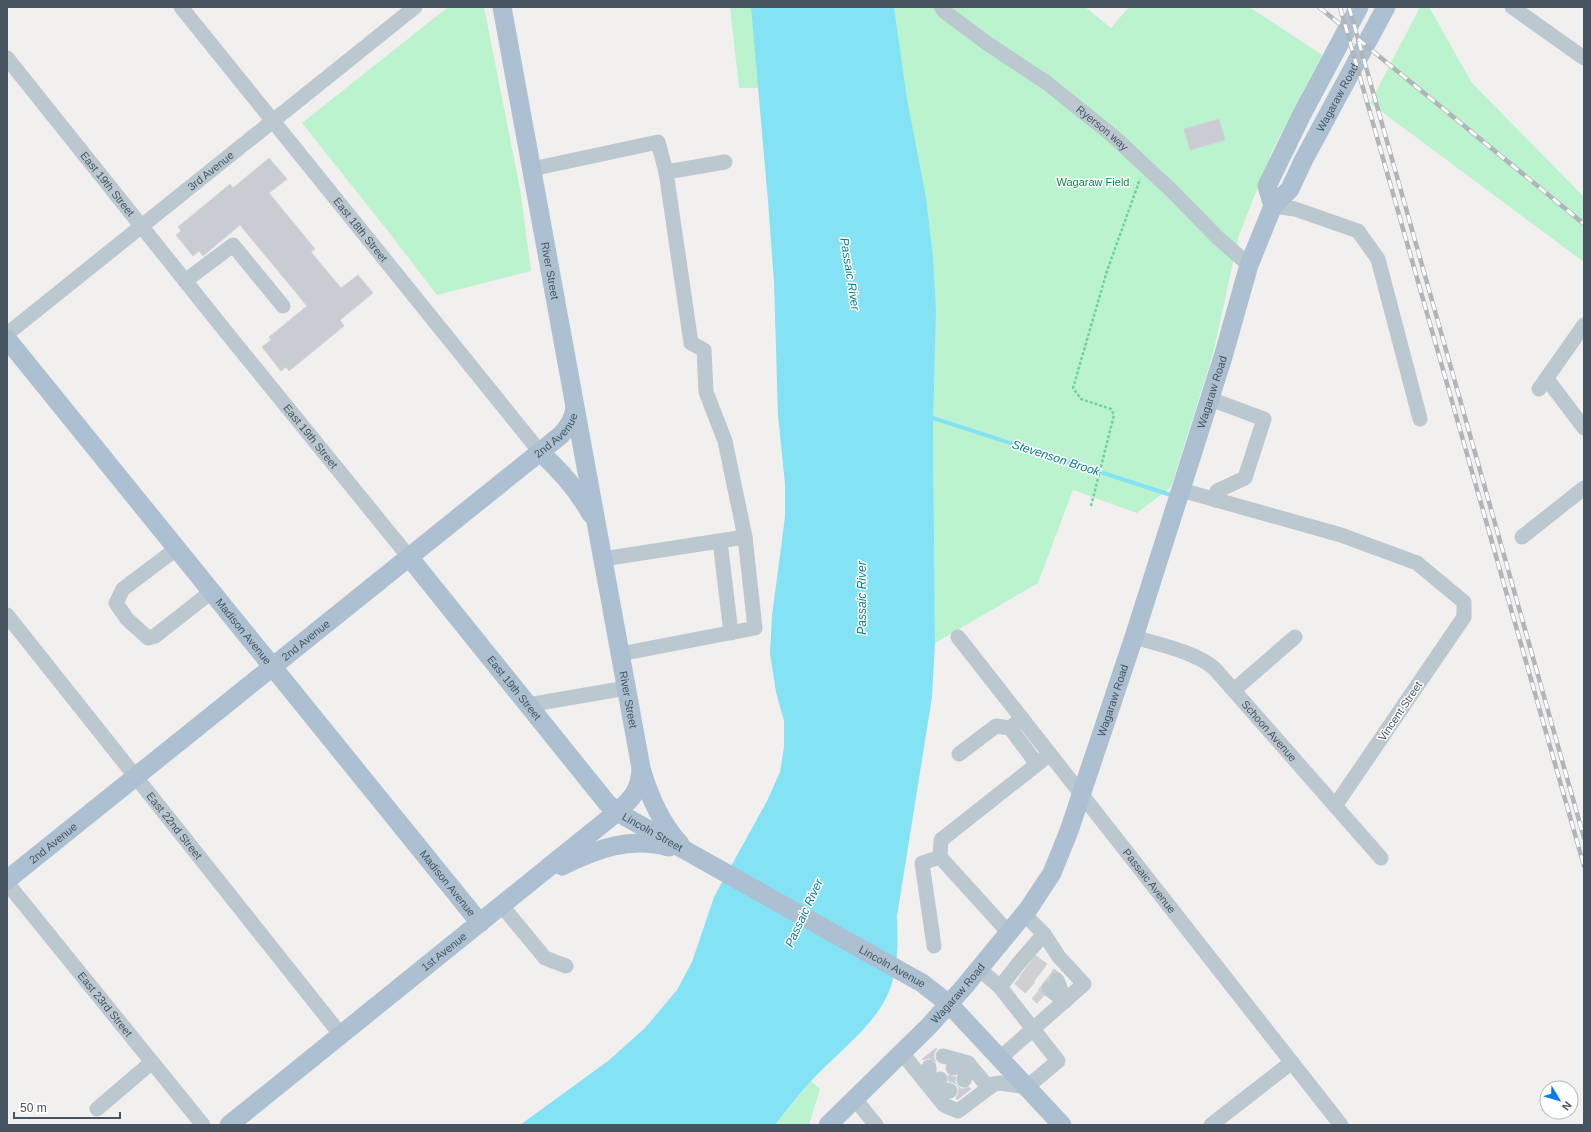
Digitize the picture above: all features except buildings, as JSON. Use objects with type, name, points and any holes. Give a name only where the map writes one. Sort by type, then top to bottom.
[{"type":"main road","name":"River Street","points":[[502,7],[641,768],[646,788],[660,816],[674,837],[688,852]]},
{"type":"main road","name":"Wagaraw Road","points":[[1273,206],[1268,186],[1301,116],[1359,7]]},
{"type":"main road","name":"Wagaraw Road","points":[[828,1125],[902,1053],[949,1004],[979,970],[1024,914],[1052,873],[1069,831],[1134,637],[1210,399],[1249,265],[1273,206],[1290,189],[1303,161],[1386,7]]},
{"type":"main road","name":"Madison Avenue","points":[[7,339],[480,923]]},
{"type":"main road","name":"2nd Avenue","points":[[7,880],[561,435],[569,427],[573,419],[575,408]]},
{"type":"main road","name":"River Street","points":[[540,452],[560,471],[584,502],[592,516],[599,534]]},
{"type":"main road","name":"East 19th Street","points":[[409,557],[607,803],[617,812]]},
{"type":"main road","name":"1st Avenue","points":[[230,1125],[617,812],[633,796],[638,788],[641,768]]},
{"type":"main road","name":"Lincoln Street","points":[[617,812],[688,852]]},
{"type":"main road","points":[[523,889],[559,867],[579,857],[615,845],[649,843],[688,852]]},
{"type":"main road","name":"Lincoln Avenue","points":[[688,852],[909,975],[949,1004],[1062,1125]]},
{"type":"street","name":"East 18th Street","points":[[181,7],[540,452]]},
{"type":"street","name":"Ryerson way","points":[[941,7],[945,12],[988,44],[1047,83],[1113,136],[1172,191],[1218,238],[1249,265]]},
{"type":"street","points":[[1512,7],[1584,58]]},
{"type":"street","name":"3rd Avenue","points":[[7,334],[273,122],[406,10]]},
{"type":"street","name":"East 19th Street","points":[[7,58],[185,281],[409,557]]},
{"type":"street","points":[[532,169],[658,142],[666,172],[691,343],[704,350],[706,392],[725,441],[744,537],[755,628],[620,654]]},
{"type":"street","points":[[666,172],[725,162]]},
{"type":"street","points":[[1273,206],[1296,209],[1358,231],[1378,259],[1420,419]]},
{"type":"street","points":[[185,281],[233,245],[283,306]]},
{"type":"street","points":[[1584,325],[1543,384],[1584,428]]},
{"type":"street","points":[[1181,490],[1215,500],[1217,491],[1244,478],[1264,419],[1210,399]]},
{"type":"street","points":[[1522,537],[1584,488]]},
{"type":"street","name":"Vincent Street","points":[[1215,500],[1341,535],[1417,562],[1464,602],[1464,617],[1335,806]]},
{"type":"street","points":[[603,559],[744,537]]},
{"type":"street","points":[[720,541],[731,632]]},
{"type":"street","points":[[176,549],[122,589],[116,603],[127,618],[148,638],[155,636],[211,592]]},
{"type":"street","name":"East 22nd Street","points":[[7,615],[341,1035]]},
{"type":"street","name":"Passaic Avenue","points":[[958,637],[1341,1125]]},
{"type":"street","name":"Schoon Avenue","points":[[1134,637],[1192,655],[1214,668],[1381,858]]},
{"type":"street","points":[[1234,690],[1295,637]]},
{"type":"street","points":[[528,705],[626,688]]},
{"type":"street","points":[[1010,728],[1022,718]]},
{"type":"street","points":[[959,754],[996,726],[1010,728],[1037,764]]},
{"type":"street","points":[[1009,933],[940,857],[941,840],[1050,754]]},
{"type":"street","points":[[934,946],[922,863],[940,857]]},
{"type":"street","name":"East 23rd Street","points":[[7,883],[203,1125]]},
{"type":"street","points":[[502,906],[545,958],[566,966]]},
{"type":"street","points":[[1000,1058],[1084,984],[1059,957],[1044,934],[1024,914]]},
{"type":"street","points":[[1000,987],[1023,968],[1044,934]]},
{"type":"street","points":[[929,1067],[944,1105],[958,1111],[994,1084],[1000,1083],[1027,1087],[1058,1061],[1000,987],[979,970]]},
{"type":"street","points":[[1049,989],[1065,1000]]},
{"type":"street","points":[[902,1053],[934,1082],[950,1091]]},
{"type":"street","points":[[943,1056],[968,1063],[989,1088]]},
{"type":"street","points":[[97,1109],[152,1062]]},
{"type":"street","points":[[1211,1125],[1292,1062]]},
{"type":"street","points":[[953,1068],[968,1063]]},
{"type":"street","points":[[964,1080],[968,1063]]},
{"type":"street","points":[[855,1099],[876,1125]]},
{"type":"path","points":[[1091,506],[1114,415],[1111,409],[1081,399],[1073,388],[1107,271],[1145,166]]},
{"type":"green space","points":[[448,7],[484,7],[520,189],[531,271],[437,295],[302,123]]},
{"type":"green space","points":[[730,7],[751,7],[759,88],[739,88]]},
{"type":"green space","name":"Wagaraw Field","points":[[894,7],[1085,7],[1111,28],[1129,7],[1249,7],[1322,55],[1273,149],[1239,235],[1213,354],[1171,487],[1137,513],[1073,490],[1038,583],[935,643],[933,430],[936,312]]},
{"type":"green space","points":[[1420,7],[1429,7],[1472,83],[1584,197],[1584,262],[1370,103]]},
{"type":"green space","points":[[811,1081],[820,1089],[809,1125],[775,1125]]},
{"type":"water","name":"Passaic River","points":[[751,7],[894,7],[907,99],[926,198],[933,258],[936,312],[933,430],[935,643],[932,697],[897,916],[897,959],[893,980],[885,1000],[870,1022],[812,1080],[775,1125],[520,1125],[608,1061],[645,1028],[677,990],[692,962],[714,897],[767,801],[780,772],[784,747],[784,721],[776,692],[770,654],[772,616],[785,517],[785,484],[778,415],[774,282]]},
{"type":"waterway","name":"Stevenson Brook","points":[[933,418],[1174,496]]},
{"type":"tunnel","points":[[1031,961],[1057,980]]},
{"type":"tunnel","points":[[1024,970],[1049,989]]},
{"type":"tunnel","points":[[1019,978],[1042,998]]},
{"type":"railway","points":[[1319,7],[1347,30]]},
{"type":"railway","points":[[1340,7],[1584,866]]},
{"type":"railway","points":[[1349,7],[1584,838]]},
{"type":"railway","points":[[1358,39],[1584,224]]}]
